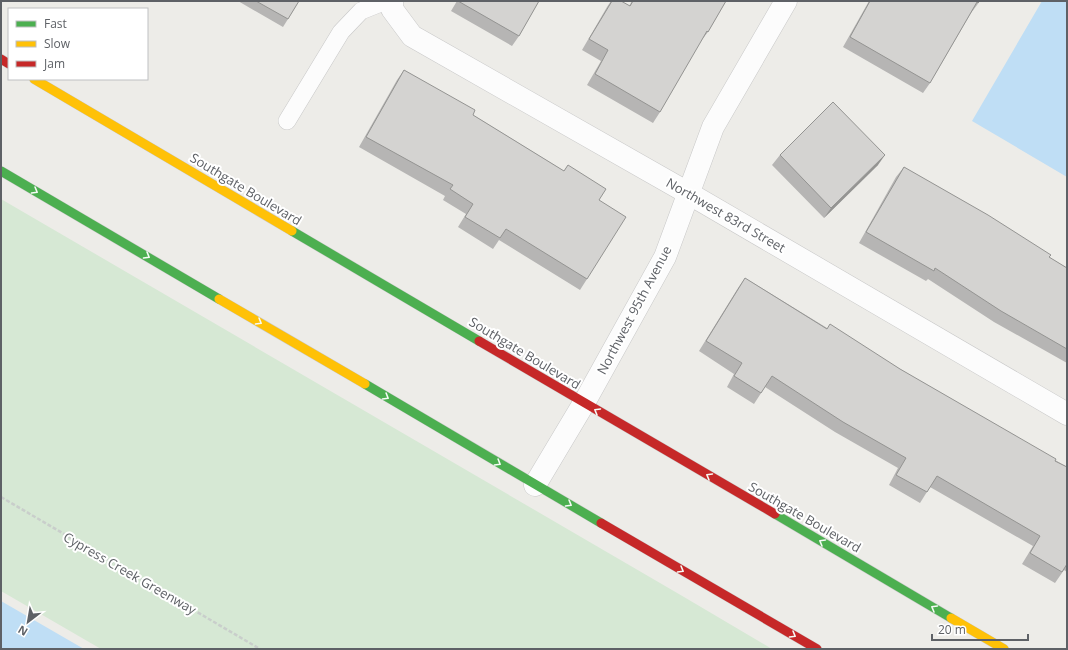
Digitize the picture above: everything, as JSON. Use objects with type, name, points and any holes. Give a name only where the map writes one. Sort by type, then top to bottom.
[{"type":"main road","name":"Southgate Boulevard","points":[[36,80],[1004,649]]},
{"type":"main road","points":[[1,171],[817,649]]},
{"type":"street","name":"Northwest 95th Avenue","points":[[535,485],[584,403],[665,257],[713,127],[786,1]]},
{"type":"street","name":"Northwest 83rd Street","points":[[390,4],[412,36],[688,193],[1067,414]]},
{"type":"lane","points":[[287,122],[341,32],[361,11],[390,4]]},
{"type":"path","name":"Cypress Creek Greenway","points":[[1,497],[260,649]]},
{"type":"green space","points":[[1,199],[772,649],[101,649],[1,591]]},
{"type":"water","points":[[1042,1],[1067,1],[1067,177],[972,121]]},
{"type":"water","points":[[1,601],[84,649],[1,649]]},
{"type":"building","points":[[256,1],[299,1],[288,19]]},
{"type":"building","points":[[458,1],[539,1],[519,36]]},
{"type":"building","points":[[612,1],[621,1],[630,6],[633,1],[726,1],[660,112],[595,74],[608,50],[589,39]]},
{"type":"building","points":[[870,1],[980,1],[978,3],[977,2],[930,83],[850,37]]},
{"type":"building","points":[[404,70],[475,110],[473,115],[564,171],[568,165],[606,189],[599,200],[626,217],[587,279],[506,229],[500,238],[465,217],[473,204],[450,189],[453,185],[366,137]]},
{"type":"building","points":[[833,102],[885,155],[831,208],[780,155]]},
{"type":"building","points":[[904,167],[988,215],[1051,255],[1049,257],[1067,268],[1067,349],[1001,311],[935,268],[934,271],[866,232]]},
{"type":"building","points":[[745,278],[827,329],[830,324],[900,369],[1056,459],[1055,461],[1067,467],[1067,564],[1062,572],[1030,553],[1040,536],[937,476],[927,492],[896,475],[906,458],[843,422],[772,376],[761,393],[734,376],[742,363],[706,341]]},
{"type":"traffic: fast","points":[[1,171],[219,299]]},
{"type":"traffic: fast","points":[[292,231],[479,341]]},
{"type":"traffic: fast","points":[[365,384],[601,523]]},
{"type":"traffic: fast","points":[[775,514],[951,618]]},
{"type":"traffic: slow","points":[[36,80],[292,231]]},
{"type":"traffic: slow","points":[[219,299],[365,384]]},
{"type":"traffic: slow","points":[[951,618],[1004,649]]},
{"type":"traffic: jam","points":[[1,59],[8,63]]},
{"type":"traffic: jam","points":[[479,341],[775,514]]},
{"type":"traffic: jam","points":[[601,523],[817,649]]}]
